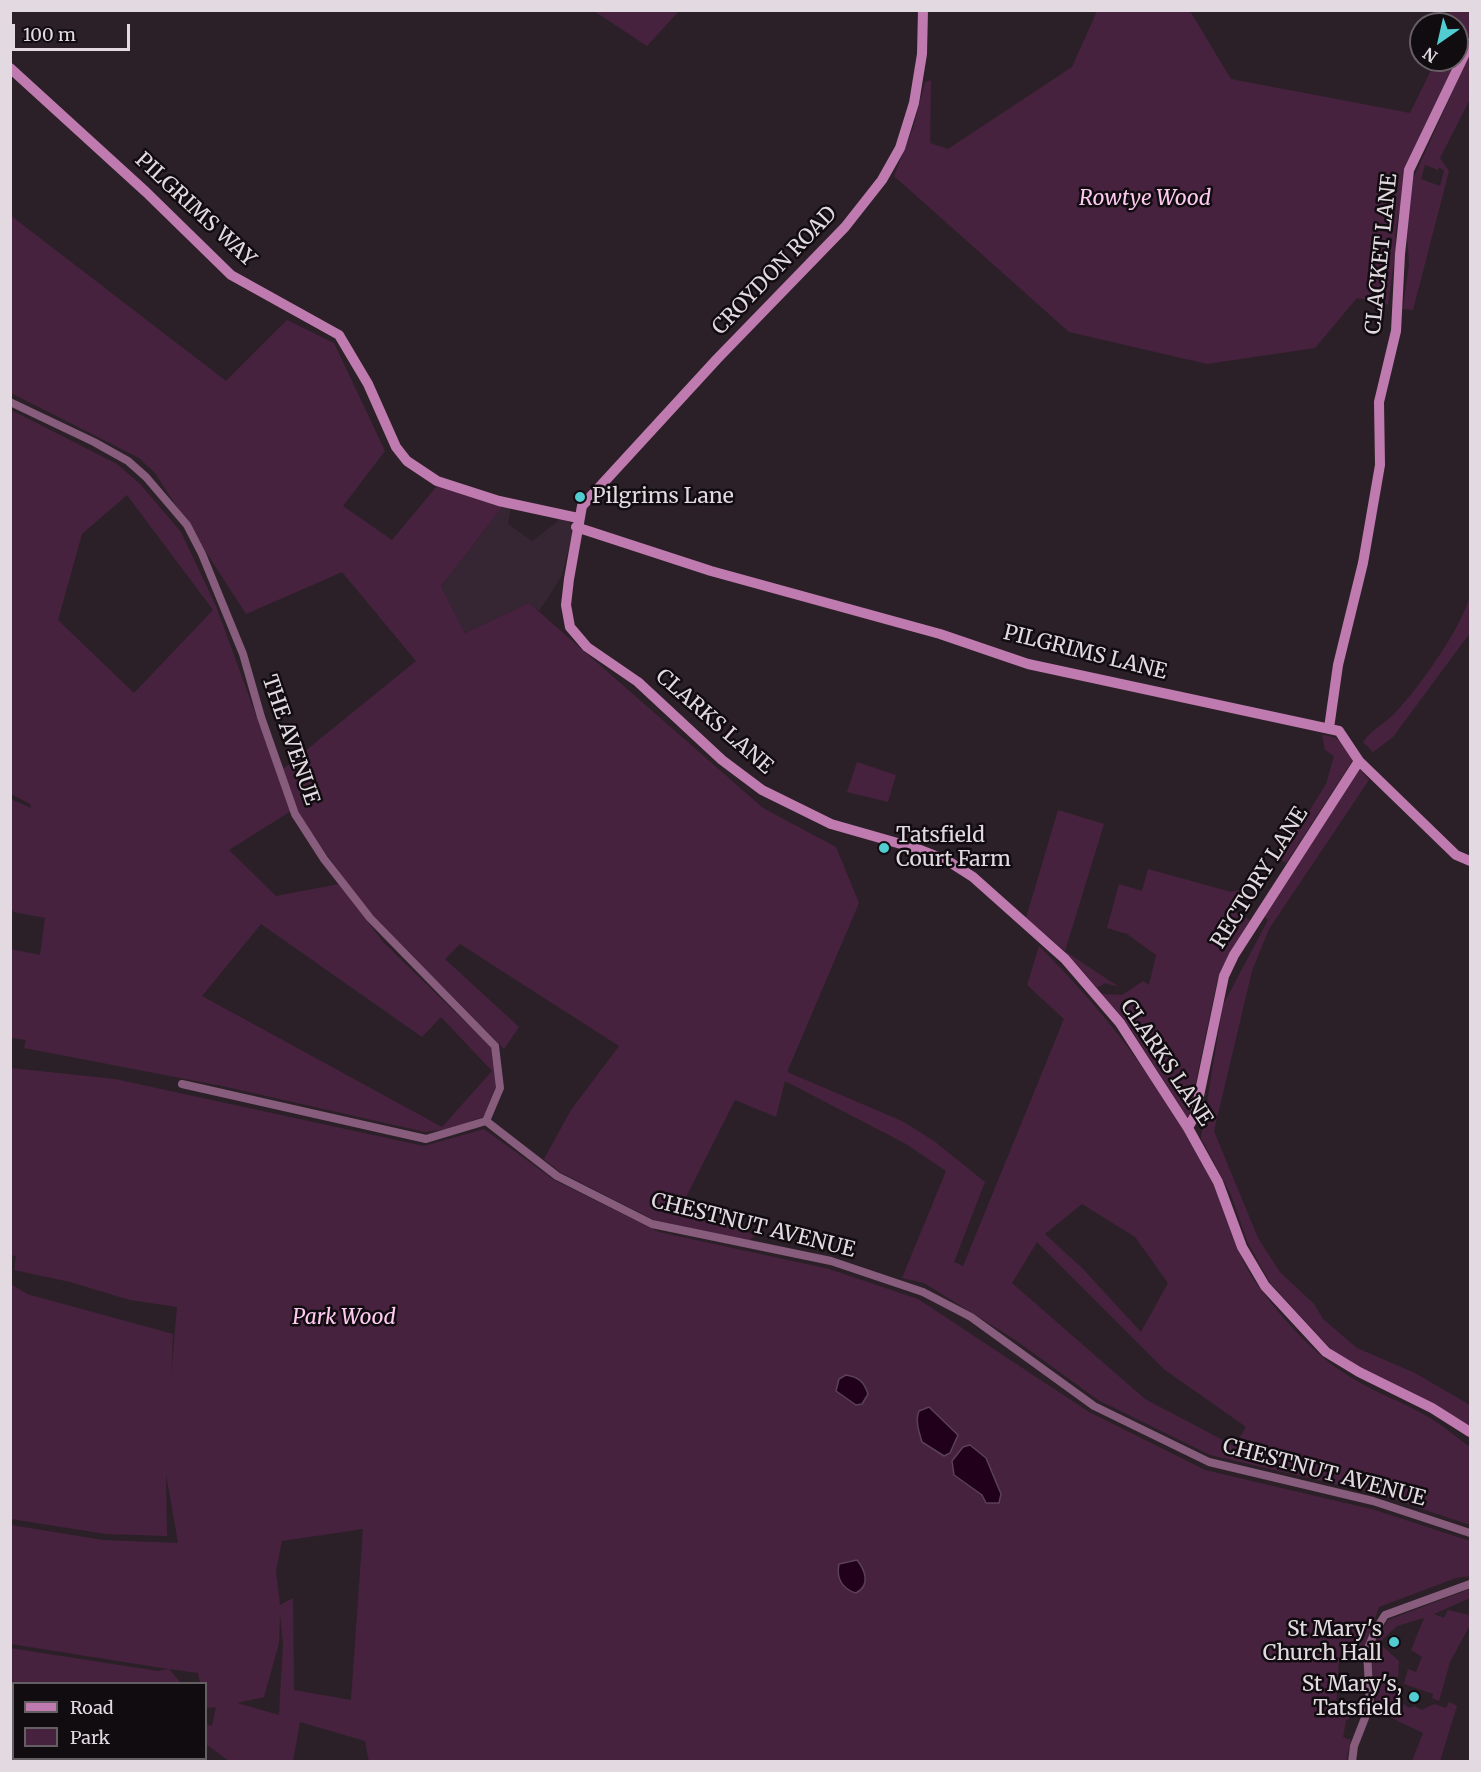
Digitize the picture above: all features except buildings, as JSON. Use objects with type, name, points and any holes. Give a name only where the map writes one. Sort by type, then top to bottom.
[{"type":"street","name":"CROYDON ROAD","points":[[577,523],[589,495],[845,227],[882,180],[900,148],[914,103],[922,54],[923,10]]},
{"type":"street","name":"CLACKET LANE","points":[[1329,728],[1338,665],[1362,563],[1380,465],[1379,402],[1396,332],[1400,254],[1409,170],[1470,43]]},
{"type":"street","name":"PILGRIMS WAY","points":[[10,68],[237,280],[339,335],[368,384],[396,447],[407,461],[437,481],[577,523]]},
{"type":"street","name":"THE AVENUE","points":[[10,402],[128,461],[146,477],[187,525],[202,554],[243,654],[261,717],[295,814],[325,861],[370,918],[495,1046],[500,1088],[486,1121]]},
{"type":"street","name":"PILGRIMS LANE","points":[[577,523],[711,571],[940,634],[1028,664],[1329,728]]},
{"type":"street","name":"CLARKS LANE","points":[[577,523],[566,605],[570,627],[579,639],[638,682],[722,760],[762,789],[831,824],[915,848],[948,861],[973,877],[1065,959],[1120,1023],[1188,1128],[1218,1182],[1242,1247],[1259,1276],[1308,1334],[1326,1352],[1342,1363],[1432,1408],[1470,1432]]},
{"type":"street","points":[[1329,728],[1339,731],[1359,760],[1456,855],[1470,861]]},
{"type":"street","name":"RECTORY LANE","points":[[1188,1128],[1196,1115],[1224,976],[1234,955],[1359,760]]},
{"type":"street","points":[[182,1084],[426,1139],[486,1121]]},
{"type":"street","name":"CHESTNUT AVENUE","points":[[486,1121],[557,1176],[652,1224],[831,1261],[923,1292],[971,1317],[1094,1406],[1209,1462],[1373,1501],[1470,1533]]},
{"type":"street","points":[[1352,1761],[1354,1746],[1370,1705],[1367,1651],[1385,1615],[1470,1584]]},
{"type":"shaded area","points":[[504,505],[511,506],[508,524],[532,541],[557,522],[561,516],[570,523],[572,534],[562,576],[539,611],[529,603],[465,633],[441,586]]},
{"type":"shaded area","points":[[846,1375],[858,1379],[865,1386],[868,1394],[862,1404],[856,1405],[836,1391],[839,1379]]},
{"type":"shaded area","points":[[929,1407],[958,1435],[950,1453],[944,1456],[922,1442],[917,1419],[919,1411]]},
{"type":"shaded area","points":[[970,1445],[986,1458],[1001,1494],[999,1503],[986,1503],[982,1495],[954,1475],[952,1461],[963,1447]]},
{"type":"shaded area","points":[[857,1560],[864,1573],[865,1582],[861,1590],[856,1593],[847,1589],[841,1582],[838,1569],[839,1564]]},
{"type":"green space","points":[[679,10],[647,46],[594,11]]},
{"type":"green space","name":"Rowtye Wood","points":[[1097,11],[1190,11],[1231,79],[1410,113],[1430,72],[1451,72],[1403,192],[1395,234],[1396,247],[1388,305],[1357,298],[1315,348],[1207,364],[1069,332],[894,176],[913,128],[925,82],[931,80],[930,143],[948,149],[1072,67]]},
{"type":"green space","points":[[1470,11],[1469,35],[1469,12],[1450,12]]},
{"type":"green space","points":[[1470,53],[1470,99],[1440,158],[1449,171],[1413,310],[1403,309],[1409,263],[1407,236],[1413,179],[1461,72],[1469,72]],"holes":[[[1425,165],[1438,170],[1439,167],[1444,171],[1440,186],[1421,179]]]},
{"type":"green space","points":[[10,215],[226,381],[287,320],[334,343],[385,451],[343,506],[392,540],[437,486],[504,505],[441,586],[465,633],[529,603],[763,808],[836,847],[859,903],[787,1072],[902,1121],[934,1141],[985,1182],[954,1262],[963,1266],[1064,1019],[1027,985],[1039,946],[1112,1027],[1175,1116],[1211,1180],[1244,1262],[1259,1287],[1280,1314],[1316,1351],[1343,1372],[1430,1418],[1470,1447],[1470,1525],[1377,1494],[1210,1455],[1098,1400],[1014,1339],[924,1283],[902,1278],[946,1171],[906,1144],[785,1081],[776,1117],[735,1100],[680,1209],[755,1235],[749,1241],[654,1220],[560,1172],[544,1159],[571,1110],[619,1046],[460,944],[445,959],[519,1027],[504,1049],[362,904],[300,817],[283,769],[416,661],[342,572],[246,614],[155,473],[139,458],[11,393]],"holes":[[[1082,1204],[1135,1237],[1168,1283],[1141,1332],[1083,1269],[1045,1234]],[[1037,1242],[1165,1370],[1246,1427],[1234,1446],[1145,1399],[1012,1283]]]},
{"type":"green space","points":[[11,410],[117,464],[140,484],[181,532],[216,606],[291,811],[229,850],[276,896],[339,884],[383,942],[491,1047],[496,1086],[483,1117],[448,1129],[425,1132],[222,1086],[24,1048],[26,1040],[11,1038],[11,949],[40,955],[45,918],[14,912],[11,908],[11,799],[31,808],[30,804],[11,794]],"holes":[[[127,495],[213,610],[134,693],[58,620],[82,534]],[[261,924],[422,1037],[441,1017],[492,1071],[442,1127],[202,996]]]},
{"type":"green space","points":[[1470,596],[1470,633],[1393,737],[1373,752],[1363,742],[1394,714],[1415,690],[1458,625]]},
{"type":"green space","points":[[1322,735],[1338,739],[1353,760],[1286,863],[1279,859],[1326,784],[1334,756],[1325,750]]},
{"type":"green space","points":[[857,762],[896,775],[888,802],[847,792]]},
{"type":"green space","points":[[1359,768],[1369,780],[1269,929],[1252,971],[1214,1131],[1258,1238],[1280,1272],[1314,1304],[1323,1319],[1357,1348],[1415,1373],[1470,1405],[1470,1428],[1353,1364],[1333,1351],[1318,1335],[1270,1283],[1247,1241],[1231,1195],[1201,1138],[1223,1005],[1268,920],[1264,916]]},
{"type":"green space","points":[[1058,810],[1104,824],[1065,951],[1026,918]]},
{"type":"green space","points":[[1148,869],[1231,892],[1242,889],[1229,909],[1250,920],[1225,963],[1217,982],[1188,1119],[1131,1029],[1102,994],[1122,995],[1143,981],[1149,985],[1156,955],[1127,934],[1107,928],[1119,884],[1142,891]]},
{"type":"green space","points":[[1065,951],[1119,987],[1105,983],[1097,988]]},
{"type":"green space","name":"Park Wood","points":[[11,1068],[115,1079],[424,1146],[484,1129],[554,1180],[659,1232],[829,1269],[918,1299],[1089,1412],[1205,1470],[1375,1510],[1470,1541],[1470,1576],[1456,1578],[1379,1607],[1362,1655],[1343,1647],[1339,1660],[1336,1707],[1354,1714],[1346,1721],[1343,1737],[1351,1740],[1346,1761],[369,1762],[365,1741],[300,1722],[293,1761],[229,1761],[207,1745],[207,1724],[212,1726],[216,1707],[207,1708],[207,1682],[200,1682],[198,1673],[169,1669],[180,1682],[12,1682],[11,1741],[10,1648],[158,1671],[168,1669],[11,1644],[11,1525],[103,1540],[178,1543],[166,1474],[167,1536],[106,1534],[11,1519],[11,1284],[27,1294],[173,1334],[171,1377],[177,1307],[130,1300],[70,1282],[14,1270],[16,1256],[10,1255]],"holes":[[[363,1529],[351,1700],[294,1690],[293,1598],[280,1605],[276,1571],[282,1541]],[[280,1614],[283,1644],[279,1715],[237,1703],[264,1697],[279,1643]]]},
{"type":"green space","points":[[1470,1589],[1470,1598],[1434,1614],[1444,1618],[1448,1610],[1470,1615],[1470,1625],[1450,1662],[1439,1701],[1432,1698],[1433,1694],[1404,1684],[1408,1669],[1416,1672],[1422,1657],[1411,1650],[1424,1618],[1397,1626],[1379,1643],[1399,1661],[1397,1699],[1409,1708],[1414,1706],[1422,1710],[1434,1704],[1446,1708],[1449,1702],[1457,1706],[1440,1761],[1412,1761],[1423,1733],[1377,1711],[1371,1656],[1376,1639],[1388,1620]]},
{"type":"place","name":"Pilgrims Lane","points":[[580,497]]},
{"type":"place","name":"Tatsfield Court Farm","points":[[884,848]]},
{"type":"place","name":"St Mary's Church Hall","points":[[1394,1642]]},
{"type":"place","name":"St Mary's, Tatsfield","points":[[1414,1697]]}]
